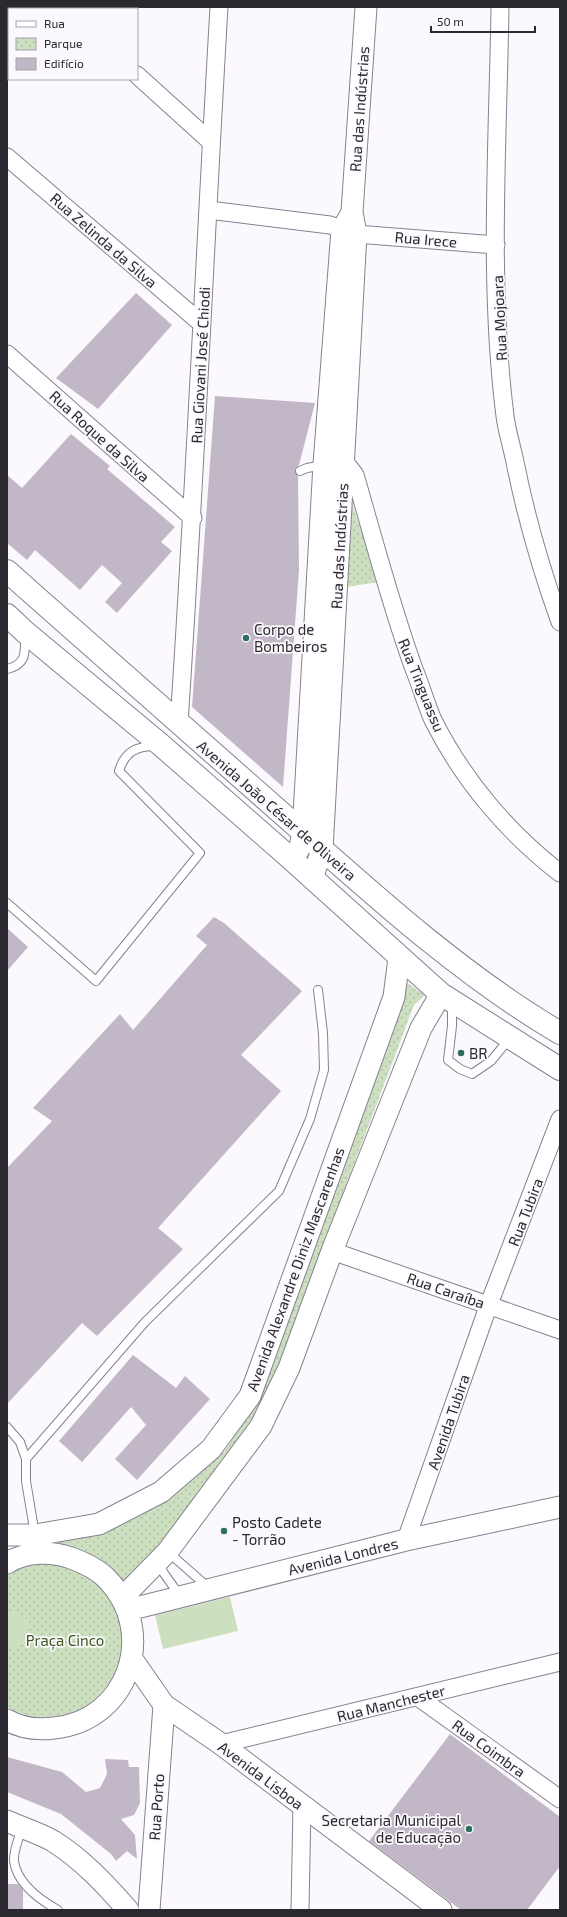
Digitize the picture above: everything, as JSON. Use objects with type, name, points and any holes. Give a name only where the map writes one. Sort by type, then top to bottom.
[{"type":"main road","name":"Avenida João César de Oliveira","points":[[7,571],[322,850],[457,964],[530,1015],[560,1032]]},
{"type":"main road","name":"Avenida João César de Oliveira","points":[[7,615],[25,632],[161,745],[293,860],[399,958],[447,998],[560,1069]]},
{"type":"street","name":"Rua Giovani José Chiodi","points":[[179,723],[193,518],[201,323],[209,210],[211,142],[220,7]]},
{"type":"street","name":"Rua das Indústrias","points":[[293,860],[300,847],[303,833],[334,465],[349,232],[352,212],[366,7]]},
{"type":"street","name":"Rua Mojoara","points":[[500,7],[496,245],[498,340],[506,418],[524,506],[545,580],[560,622]]},
{"type":"street","points":[[138,76],[211,142]]},
{"type":"street","name":"Rua Zelinda da Silva","points":[[7,157],[201,323]]},
{"type":"street","name":"Rua Irece","points":[[209,210],[330,225],[349,232],[496,245]]},
{"type":"street","name":"Rua Roque da Silva","points":[[7,354],[193,518]]},
{"type":"street","name":"Rua das Indústrias","points":[[312,878],[322,850],[334,465]]},
{"type":"street","name":"Rua Tinguassu","points":[[334,465],[353,470],[400,630],[433,719],[450,750],[469,779],[510,829],[560,873]]},
{"type":"street","name":"Avenida Alexandre Diniz Mascarenhas","points":[[36,1544],[99,1524],[161,1492],[211,1449],[250,1396],[394,997],[399,958]]},
{"type":"street","name":"Avenida Alexandre Diniz Mascarenhas","points":[[125,1604],[164,1556],[261,1426],[289,1368],[332,1251],[421,1028],[447,998]]},
{"type":"street","name":"Rua Tubira","points":[[489,1304],[560,1119]]},
{"type":"street","name":"Rua Caraíba","points":[[332,1251],[489,1304],[560,1330]]},
{"type":"street","name":"Avenida Tubira","points":[[406,1540],[489,1304]]},
{"type":"street","name":"Avenida Londres","points":[[125,1604],[181,1597],[406,1540],[560,1507]]},
{"type":"street","points":[[7,1535],[36,1544],[47,1553],[66,1556],[88,1565],[107,1579],[125,1604],[133,1634],[132,1658],[124,1681],[110,1702],[90,1717],[66,1727],[40,1729],[10,1723]]},
{"type":"street","points":[[7,1563],[30,1554],[36,1544]]},
{"type":"street","name":"Avenida Lisboa","points":[[132,1658],[164,1705],[221,1744],[441,1910]]},
{"type":"street","name":"Rua Manchester","points":[[221,1744],[560,1662]]},
{"type":"street","points":[[124,1681],[149,1702],[155,1716],[160,1740]]},
{"type":"street","name":"Rua Coimbra","points":[[418,1697],[560,1799]]},
{"type":"street","name":"Rua Porto","points":[[149,1910],[160,1740],[164,1705]]},
{"type":"street","points":[[300,1910],[302,1805]]},
{"type":"street","points":[[14,1825],[52,1840],[95,1874],[124,1908]]},
{"type":"lane","points":[[300,471],[306,468],[334,465]]},
{"type":"lane","points":[[7,669],[20,664],[24,657],[25,632]]},
{"type":"lane","points":[[7,903],[96,981],[200,853],[119,771],[122,761],[129,753],[145,746],[161,745]]},
{"type":"lane","points":[[26,1458],[145,1322],[279,1192],[310,1119],[324,1070],[323,1033],[318,990]]},
{"type":"lane","points":[[447,998],[452,1026],[448,1060],[460,1069],[472,1074],[491,1061],[511,1038]]},
{"type":"lane","points":[[7,1427],[20,1442],[26,1458],[26,1481],[36,1544]]},
{"type":"lane","points":[[164,1556],[210,1589]]},
{"type":"lane","points":[[164,1556],[164,1572],[181,1597]]},
{"type":"lane","points":[[14,1825],[14,1860],[19,1878],[47,1904],[58,1910]]},
{"type":"green space","points":[[345,483],[379,582],[339,588]]},
{"type":"green space","points":[[406,982],[425,995],[414,1005],[278,1365],[250,1424],[175,1527],[125,1586],[78,1555],[50,1542],[144,1508],[225,1451],[249,1412]]},
{"type":"green space","name":"Praça Cinco","points":[[33,1563],[52,1563],[77,1569],[104,1588],[117,1609],[123,1632],[121,1655],[113,1677],[99,1696],[79,1710],[53,1717],[30,1716],[7,1707],[7,1572]]},
{"type":"green space","points":[[230,1597],[238,1631],[163,1649],[155,1615]]},
{"type":"green space","points":[[15,1611],[26,1617],[27,1630],[17,1647],[7,1647],[7,1625],[10,1613]]},
{"type":"building","points":[[136,293],[172,325],[98,409],[56,378]]},
{"type":"building","name":"Corpo de Bombeiros","points":[[215,396],[315,403],[299,465],[295,471],[298,476],[299,570],[283,787],[192,707]]},
{"type":"building","points":[[71,434],[110,466],[107,469],[175,527],[161,542],[172,551],[117,613],[105,602],[122,583],[102,565],[80,590],[35,550],[27,560],[7,543],[7,475],[22,488]]},
{"type":"building","points":[[214,917],[224,923],[302,991],[241,1055],[281,1091],[158,1228],[183,1249],[97,1336],[82,1323],[7,1404],[7,1168],[52,1121],[33,1108],[120,1014],[133,1030],[207,945],[196,936]]},
{"type":"building","points":[[7,928],[28,947],[7,971]]},
{"type":"building","points":[[133,1355],[176,1388],[185,1376],[210,1399],[137,1480],[115,1459],[146,1425],[131,1407],[82,1462],[59,1441]]},
{"type":"building","name":"Secretaria Municipal de Educação","points":[[450,1734],[560,1817],[560,1866],[527,1910],[461,1910],[369,1841]]},
{"type":"building","points":[[7,1757],[62,1772],[86,1792],[100,1788],[107,1774],[105,1759],[128,1760],[129,1767],[139,1767],[140,1803],[134,1815],[121,1819],[135,1835],[137,1859],[127,1851],[116,1861],[111,1854],[61,1814],[7,1792]]},
{"type":"building","points":[[7,1884],[18,1884],[23,1890],[23,1910],[7,1910]]},
{"type":"place","name":"Corpo de Bombeiros","points":[[246,638]]},
{"type":"place","name":"BR","points":[[461,1053]]},
{"type":"place","name":"Posto Cadete - Torrão","points":[[224,1531]]},
{"type":"place","name":"Secretaria Municipal de Educação","points":[[469,1829]]}]
